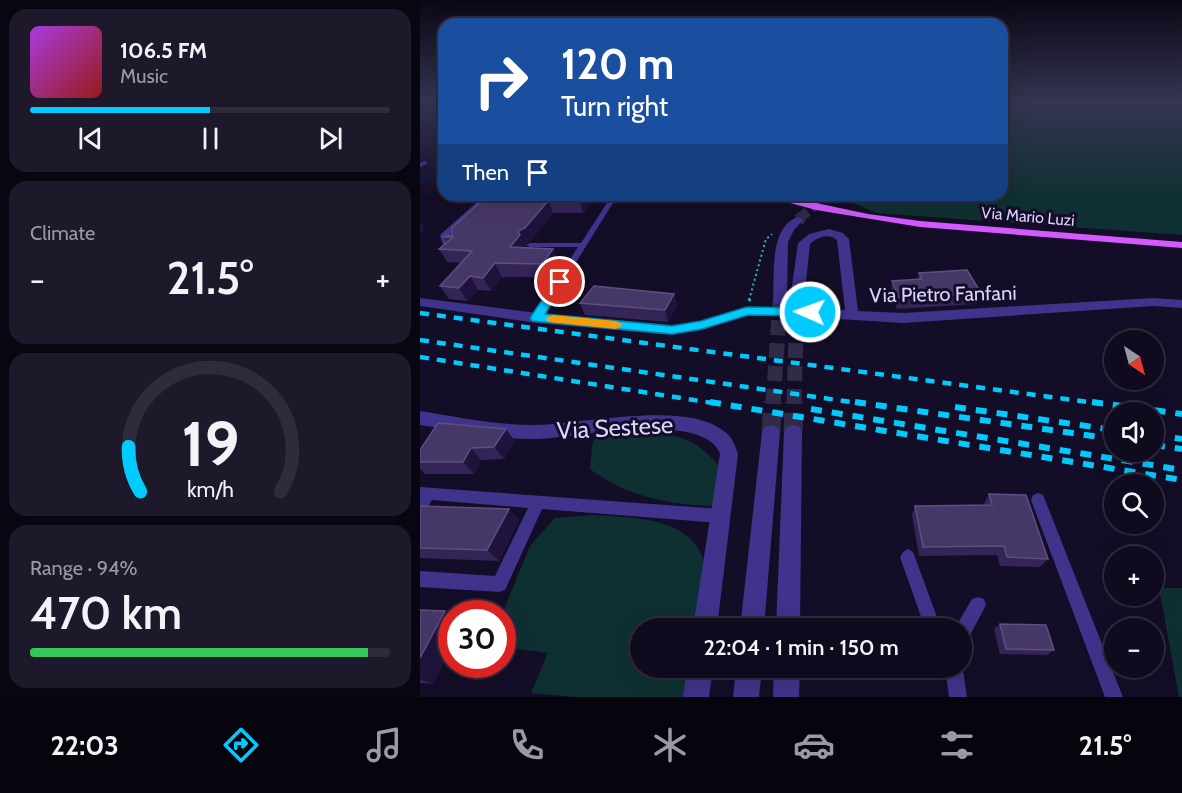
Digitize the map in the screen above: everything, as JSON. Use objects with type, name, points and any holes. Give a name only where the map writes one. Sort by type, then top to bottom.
[{"type":"main road","name":"Via Mario Luzi","points":[[792,201],[835,211],[919,223],[1182,245]]},
{"type":"street","points":[[780,302],[782,242],[789,228],[798,220]]},
{"type":"street","points":[[797,300],[804,243],[818,234],[836,234],[843,239],[852,315]]},
{"type":"street","name":"Via Pietro Fanfani","points":[[420,302],[537,318],[672,330],[702,325],[747,311],[903,318],[1154,302],[1182,304]]},
{"type":"street","name":"Via Sestese","points":[[420,418],[467,426],[533,432],[660,422],[680,423],[723,439],[728,446],[729,454],[706,618]]},
{"type":"street","points":[[753,618],[771,432]]},
{"type":"street","points":[[788,618],[793,432]]},
{"type":"street","points":[[696,697],[699,678]]},
{"type":"street","points":[[746,697],[748,678]]},
{"type":"street","points":[[786,697],[787,678]]},
{"type":"lane","points":[[454,243],[446,242],[444,236],[482,201]]},
{"type":"lane","points":[[537,318],[611,201]]},
{"type":"lane","points":[[530,245],[583,245]]},
{"type":"lane","points":[[420,507],[424,493],[720,516]]},
{"type":"lane","points":[[1038,500],[1114,697]]},
{"type":"lane","points":[[420,579],[499,584],[538,502]]},
{"type":"lane","points":[[908,557],[929,618]]},
{"type":"lane","points":[[971,618],[978,605]]},
{"type":"lane","points":[[955,678],[958,697]]},
{"type":"path","points":[[747,311],[766,239],[773,234]]},
{"type":"green space","points":[[1008,134],[1182,134],[1182,235],[876,213],[853,203],[838,201],[1008,201]]},
{"type":"green space","points":[[621,432],[677,436],[698,446],[721,468],[713,506],[681,504],[648,497],[618,486],[590,469],[595,436]]},
{"type":"green space","points":[[594,515],[643,519],[674,528],[688,537],[698,548],[705,569],[697,618],[630,618],[630,678],[687,678],[684,697],[574,697],[531,693],[548,653],[516,649],[516,600],[508,600],[530,546],[555,518]]},
{"type":"green space","points":[[1164,588],[1182,588],[1182,697],[1179,697],[1162,606]]},
{"type":"building","points":[[481,201],[548,201],[525,228],[518,231],[520,235],[510,247],[553,249],[542,264],[495,263],[483,278],[470,276],[459,288],[440,286],[472,251],[439,249],[453,237],[443,237],[452,235],[452,228]]},
{"type":"building","points":[[967,270],[981,293],[899,298],[892,281],[922,279],[919,273]]},
{"type":"building","points":[[594,286],[674,294],[665,310],[580,303]]},
{"type":"building","points":[[438,423],[506,429],[494,447],[471,448],[463,462],[420,462],[420,450]]},
{"type":"building","points":[[989,494],[1026,495],[1048,559],[1007,557],[1004,546],[923,547],[915,506],[992,505]]},
{"type":"building","points":[[420,506],[509,509],[487,550],[420,548]]},
{"type":"building","points":[[420,610],[438,611],[438,624],[420,658]]},
{"type":"building","points":[[1000,624],[1046,625],[1054,650],[1006,649]]},
{"type":"waterway","points":[[420,183],[438,171]]},
{"type":"tunnel","points":[[800,218],[820,201]]},
{"type":"tunnel","points":[[798,220],[802,217]]},
{"type":"tunnel","points":[[794,404],[797,300]]},
{"type":"tunnel","points":[[773,404],[780,302]]},
{"type":"tunnel","points":[[771,432],[773,402]]},
{"type":"tunnel","points":[[793,432],[794,402]]},
{"type":"railway","points":[[420,313],[1103,404]]},
{"type":"railway","points":[[420,340],[865,404]]},
{"type":"railway","points":[[420,357],[719,404]]},
{"type":"railway","points":[[710,402],[1182,480]]},
{"type":"railway","points":[[855,402],[1104,438]]},
{"type":"railway","points":[[1092,402],[1182,414]]},
{"type":"railway","points":[[955,407],[1104,429]]},
{"type":"railway","points":[[811,409],[1182,470]]},
{"type":"railway","points":[[1164,436],[1182,439]]},
{"type":"railway","points":[[1164,446],[1182,449]]},
{"type":"slow traffic","points":[[553,319],[616,325]]},
{"type":"route","points":[[560,282],[537,318],[672,330],[702,325],[747,311],[810,312]]}]
